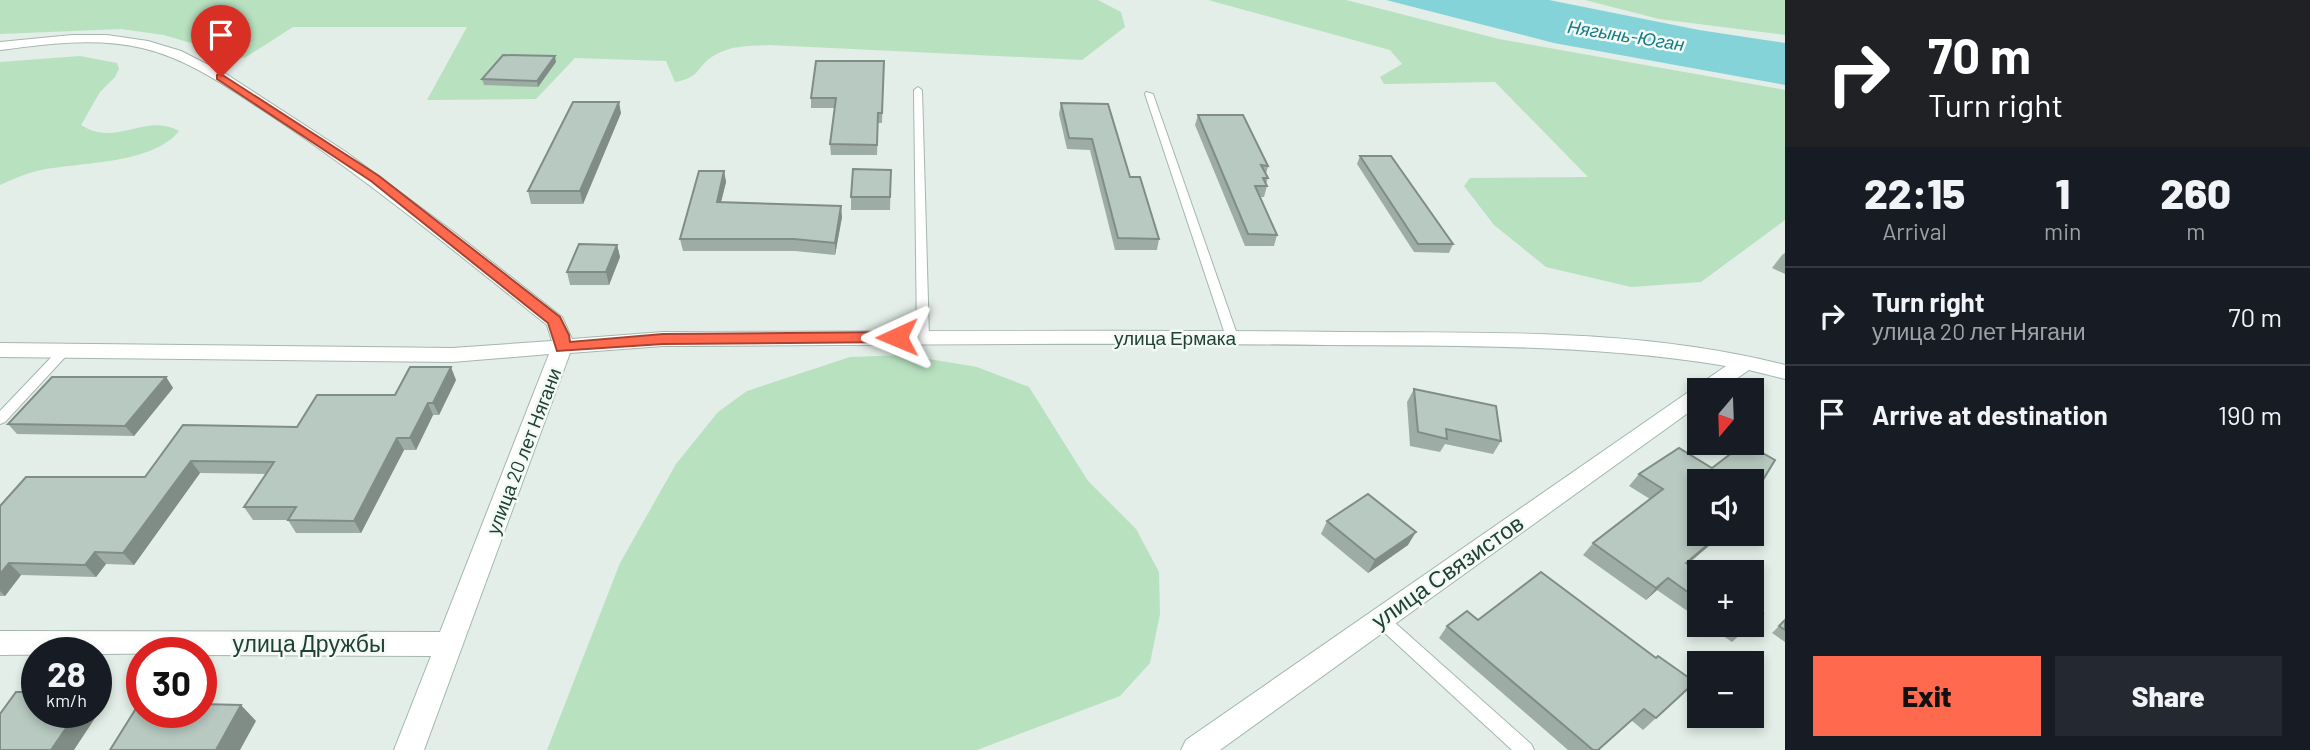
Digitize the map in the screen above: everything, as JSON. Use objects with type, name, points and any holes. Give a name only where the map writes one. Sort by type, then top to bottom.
[{"type":"street","name":"улица 20 лет Нягани","points":[[0,46],[56,39],[110,39],[142,44],[200,64],[375,178],[555,321],[562,335],[562,348],[409,750]]},
{"type":"street","name":"улица Ермака","points":[[0,350],[452,355],[663,339],[923,337],[1563,341],[1678,351],[1746,362],[1785,372]]},
{"type":"street","points":[[1723,378],[1746,362]]},
{"type":"street","name":"улица Связистов","points":[[1196,750],[1687,402]]},
{"type":"street","name":"улица Дружбы","points":[[0,643],[450,644]]},
{"type":"lane","points":[[918,90],[923,337]]},
{"type":"lane","points":[[1149,94],[1232,337]]},
{"type":"lane","points":[[0,419],[64,351]]},
{"type":"lane","points":[[1379,618],[1525,750]]},
{"type":"green space","points":[[0,0],[1098,0],[1121,12],[1125,27],[1082,60],[748,46],[721,52],[709,59],[695,74],[675,82],[666,61],[575,58],[536,99],[427,100],[467,27],[293,27],[246,57],[229,61],[194,44],[164,35],[121,29],[0,34]]},
{"type":"green space","points":[[1208,0],[1346,0],[1499,39],[1785,90],[1785,220],[1701,282],[1631,287],[1546,267],[1494,225],[1464,186],[1470,178],[1588,177],[1495,82],[1384,84],[1380,77],[1402,64],[1390,50]]},
{"type":"green space","points":[[1585,0],[1785,0],[1785,35],[1659,19]]},
{"type":"green space","points":[[80,56],[117,63],[119,69],[100,92],[81,125],[107,133],[154,125],[179,131],[167,142],[135,156],[41,170],[0,185],[0,62]]},
{"type":"green space","points":[[905,355],[977,367],[1029,387],[1088,481],[1136,529],[1159,572],[1160,614],[1150,663],[1120,696],[977,750],[547,750],[620,563],[676,464],[718,412],[747,391],[850,357]]},
{"type":"water","name":"Нягынь-Юган","points":[[1386,0],[1549,0],[1699,30],[1785,43],[1785,85],[1554,43]]},
{"type":"building","points":[[503,55],[555,56],[537,81],[482,79]]},
{"type":"building","points":[[816,61],[884,61],[882,113],[878,113],[877,145],[830,144],[836,98],[811,98]]},
{"type":"building","points":[[573,102],[619,102],[580,191],[528,191]]},
{"type":"building","points":[[1061,103],[1108,104],[1130,177],[1140,177],[1159,239],[1118,238],[1092,139],[1069,138]]},
{"type":"building","points":[[1198,115],[1243,115],[1268,166],[1261,165],[1268,178],[1263,178],[1267,186],[1255,186],[1277,235],[1248,234]]},
{"type":"building","points":[[1360,156],[1391,156],[1453,244],[1418,244]]},
{"type":"building","points":[[853,169],[891,170],[890,197],[851,197]]},
{"type":"building","points":[[699,171],[724,171],[717,202],[841,206],[835,243],[794,239],[680,239]]},
{"type":"building","points":[[579,244],[617,245],[606,272],[567,272]]},
{"type":"building","points":[[410,367],[451,367],[433,403],[428,403],[410,438],[397,438],[354,521],[288,520],[296,507],[244,507],[274,462],[191,461],[123,553],[95,552],[85,565],[9,563],[0,574],[0,506],[26,477],[145,477],[183,425],[297,427],[317,395],[395,395]]},
{"type":"building","points":[[52,377],[166,377],[125,426],[8,424]]},
{"type":"building","points":[[1414,389],[1496,406],[1501,441],[1446,429],[1447,439],[1418,432]]},
{"type":"building","points":[[1679,448],[1712,468],[1729,455],[1764,454],[1775,460],[1764,478],[1764,469],[1687,469],[1687,546],[1706,546],[1687,560],[1687,591],[1668,578],[1656,588],[1593,543],[1663,489],[1639,474]]},
{"type":"building","points":[[1368,494],[1416,532],[1375,560],[1327,521]]},
{"type":"building","points":[[1541,572],[1656,658],[1658,656],[1687,676],[1687,689],[1656,718],[1644,709],[1598,750],[1593,750],[1447,626],[1467,611],[1478,620]]},
{"type":"building","points":[[16,692],[21,692],[21,728],[66,728],[51,750],[0,750],[0,714]]},
{"type":"building","points":[[217,704],[241,705],[216,750],[110,750],[126,724],[126,728],[217,728]]},
{"type":"route","points":[[221,77],[375,178],[555,321],[562,335],[562,348],[663,339],[897,337]]}]
